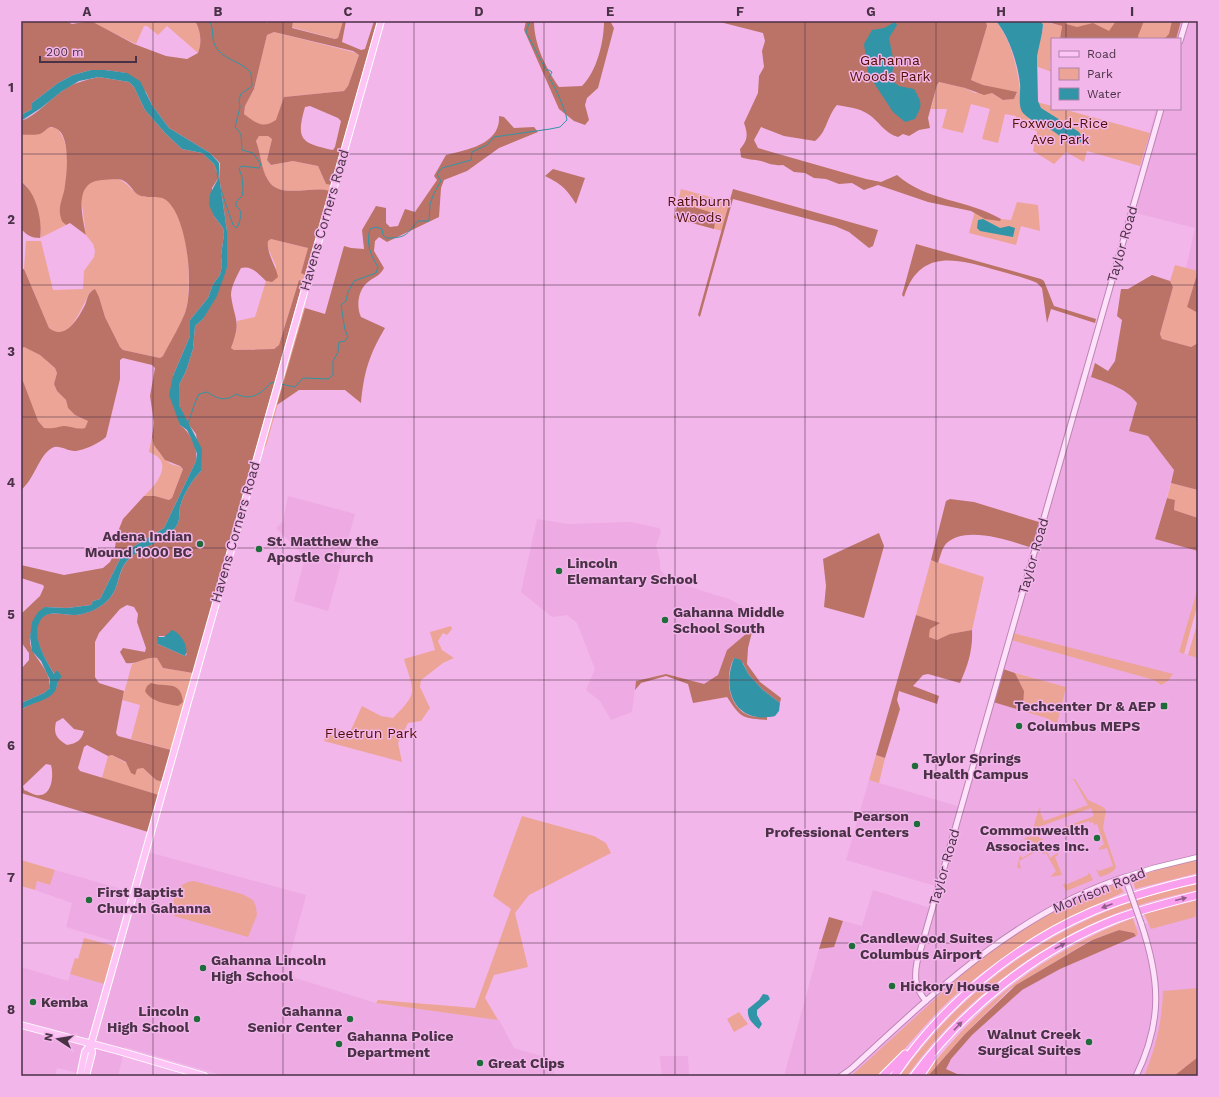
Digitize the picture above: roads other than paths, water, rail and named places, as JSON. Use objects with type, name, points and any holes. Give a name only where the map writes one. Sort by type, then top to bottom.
[{"type":"highway","points":[[883,1076],[956,1004],[990,974],[1032,944],[1063,926],[1092,912],[1161,888],[1198,879]]},
{"type":"highway","points":[[914,1076],[940,1045],[977,1006],[1016,974],[1050,952],[1116,919],[1159,904],[1198,895]]},
{"type":"highway","points":[[894,1076],[924,1035]]},
{"type":"highway","points":[[920,1076],[940,1045]]},
{"type":"main road","name":"Havens Corners Road","points":[[91,1044],[381,21]]},
{"type":"main road","points":[[1181,38],[1186,21]]},
{"type":"main road","name":"Taylor Road","points":[[926,1001],[919,993],[914,979],[917,962],[1160,110]]},
{"type":"main road","name":"Morrison Road","points":[[841,1076],[851,1069],[977,957],[1020,927],[1077,896],[1124,877]]},
{"type":"main road","points":[[1127,883],[1154,966],[1156,998],[1154,1024],[1147,1049],[1136,1076]]},
{"type":"main road","points":[[21,1025],[204,1076]]},
{"type":"main road","points":[[80,1076],[85,1052],[91,1044]]},
{"type":"main road","points":[[86,1076],[92,1053],[91,1044]]},
{"type":"street","name":"Morrison Road","points":[[1124,877],[1198,857]]},
{"type":"street","points":[[1124,877],[1127,883]]},
{"type":"water","points":[[996,21],[1041,21],[1043,25],[1037,56],[1038,101],[1041,108],[1079,132],[1082,137],[1081,142],[1076,145],[1070,144],[1053,131],[1024,114],[1020,104],[1020,84],[1015,59],[1005,34]]},
{"type":"water","points":[[895,22],[897,25],[889,38],[894,63],[891,80],[899,86],[914,89],[920,101],[920,107],[915,119],[905,122],[893,112],[868,74],[864,44],[872,30],[884,28]]},
{"type":"water","points":[[91,70],[127,73],[140,81],[152,105],[169,128],[210,153],[219,163],[220,183],[227,231],[227,268],[217,296],[203,319],[195,326],[193,349],[186,371],[179,385],[179,405],[202,449],[201,471],[191,483],[183,498],[178,523],[167,536],[140,551],[128,560],[124,565],[114,592],[103,605],[84,614],[52,614],[43,617],[38,627],[38,641],[54,674],[57,670],[62,677],[52,695],[21,710],[21,703],[44,693],[50,688],[50,680],[41,661],[32,651],[30,637],[32,622],[38,612],[45,607],[67,608],[91,605],[93,601],[100,599],[123,553],[164,528],[196,461],[197,454],[191,438],[187,430],[180,425],[169,395],[173,376],[190,336],[190,320],[208,298],[213,284],[220,275],[222,265],[221,256],[224,234],[223,228],[214,216],[209,205],[210,194],[219,177],[214,164],[202,153],[182,149],[165,133],[145,110],[134,87],[129,82],[99,77],[79,81],[62,91],[41,108],[21,121],[21,115],[32,109],[32,103],[58,83],[73,75]]},
{"type":"water","points":[[983,219],[1000,228],[1009,226],[1015,228],[1013,237],[980,231],[977,228],[978,220]]},
{"type":"water","points":[[172,630],[179,634],[184,641],[186,649],[185,656],[158,644],[157,637],[164,637]]},
{"type":"water","points":[[734,658],[741,660],[749,675],[763,690],[780,703],[779,711],[775,716],[761,717],[750,715],[741,710],[735,702],[731,693],[729,682],[730,670]]},
{"type":"water","points":[[763,994],[768,995],[770,999],[757,1010],[757,1015],[762,1024],[759,1029],[749,1018],[748,1009],[759,1000]]},
{"type":"waterway","points":[[209,21],[212,28],[214,43],[218,50],[226,57],[244,66],[251,73],[252,86],[241,94],[239,99],[240,107],[235,127],[241,134],[242,150],[253,153],[261,164],[259,168],[241,166],[239,169],[242,177],[243,190],[242,196],[236,202],[236,206],[241,213],[238,226],[236,228],[233,225],[221,190]]},
{"type":"waterway","points":[[280,384],[295,387],[303,378],[328,379],[333,375],[333,361],[338,352],[339,342],[345,341],[348,337],[345,330],[341,305],[346,301],[348,292],[354,281],[376,273],[378,267],[370,249],[368,239],[370,229],[376,227],[382,229],[383,235],[386,238],[403,236],[418,221],[429,221],[430,204],[441,181],[437,174],[442,168],[471,160],[472,152],[487,145],[494,137],[560,127],[567,120],[560,99],[549,78],[552,72],[546,70],[526,32],[530,21]]},
{"type":"waterway","points":[[217,172],[218,179]]},
{"type":"waterway","points":[[188,423],[199,394],[207,392],[222,399],[236,394],[247,397],[256,395],[272,382],[275,383]]},
{"type":"place","name":"Adena Indian Mound 1000 BC","points":[[200,544]]},
{"type":"place","name":"St. Matthew the Apostle Church","points":[[259,549]]},
{"type":"place","name":"Lincoln Elemantary School","points":[[559,571]]},
{"type":"place","name":"Gahanna Middle School South","points":[[665,620]]},
{"type":"place","name":"Techcenter Dr & AEP","points":[[1164,706]]},
{"type":"place","name":"Columbus MEPS","points":[[1019,726]]},
{"type":"place","name":"Taylor Springs Health Campus","points":[[915,766]]},
{"type":"place","name":"Pearson Professional Centers","points":[[917,824]]},
{"type":"place","name":"Commonwealth Associates Inc.","points":[[1097,838]]},
{"type":"place","name":"First Baptist Church Gahanna","points":[[89,900]]},
{"type":"place","name":"Candlewood Suites Columbus Airport","points":[[852,946]]},
{"type":"place","name":"Gahanna Lincoln High School","points":[[203,968]]},
{"type":"place","name":"Hickory House","points":[[892,986]]},
{"type":"place","name":"Kemba","points":[[33,1002]]},
{"type":"place","name":"Lincoln High School","points":[[197,1019]]},
{"type":"place","name":"Gahanna Senior Center","points":[[350,1019]]},
{"type":"place","name":"Walnut Creek Surgical Suites","points":[[1089,1042]]},
{"type":"place","name":"Gahanna Police Department","points":[[339,1044]]},
{"type":"place","name":"Great Clips","points":[[480,1063]]},
{"type":"park label","name":"Gahanna Woods Park","points":[[890,68]]},
{"type":"park label","name":"Foxwood-Rice Ave Park","points":[[1060,132]]},
{"type":"park label","name":"Rathburn Woods","points":[[699,210]]},
{"type":"park label","name":"Fleetrun Park","points":[[371,733]]}]
